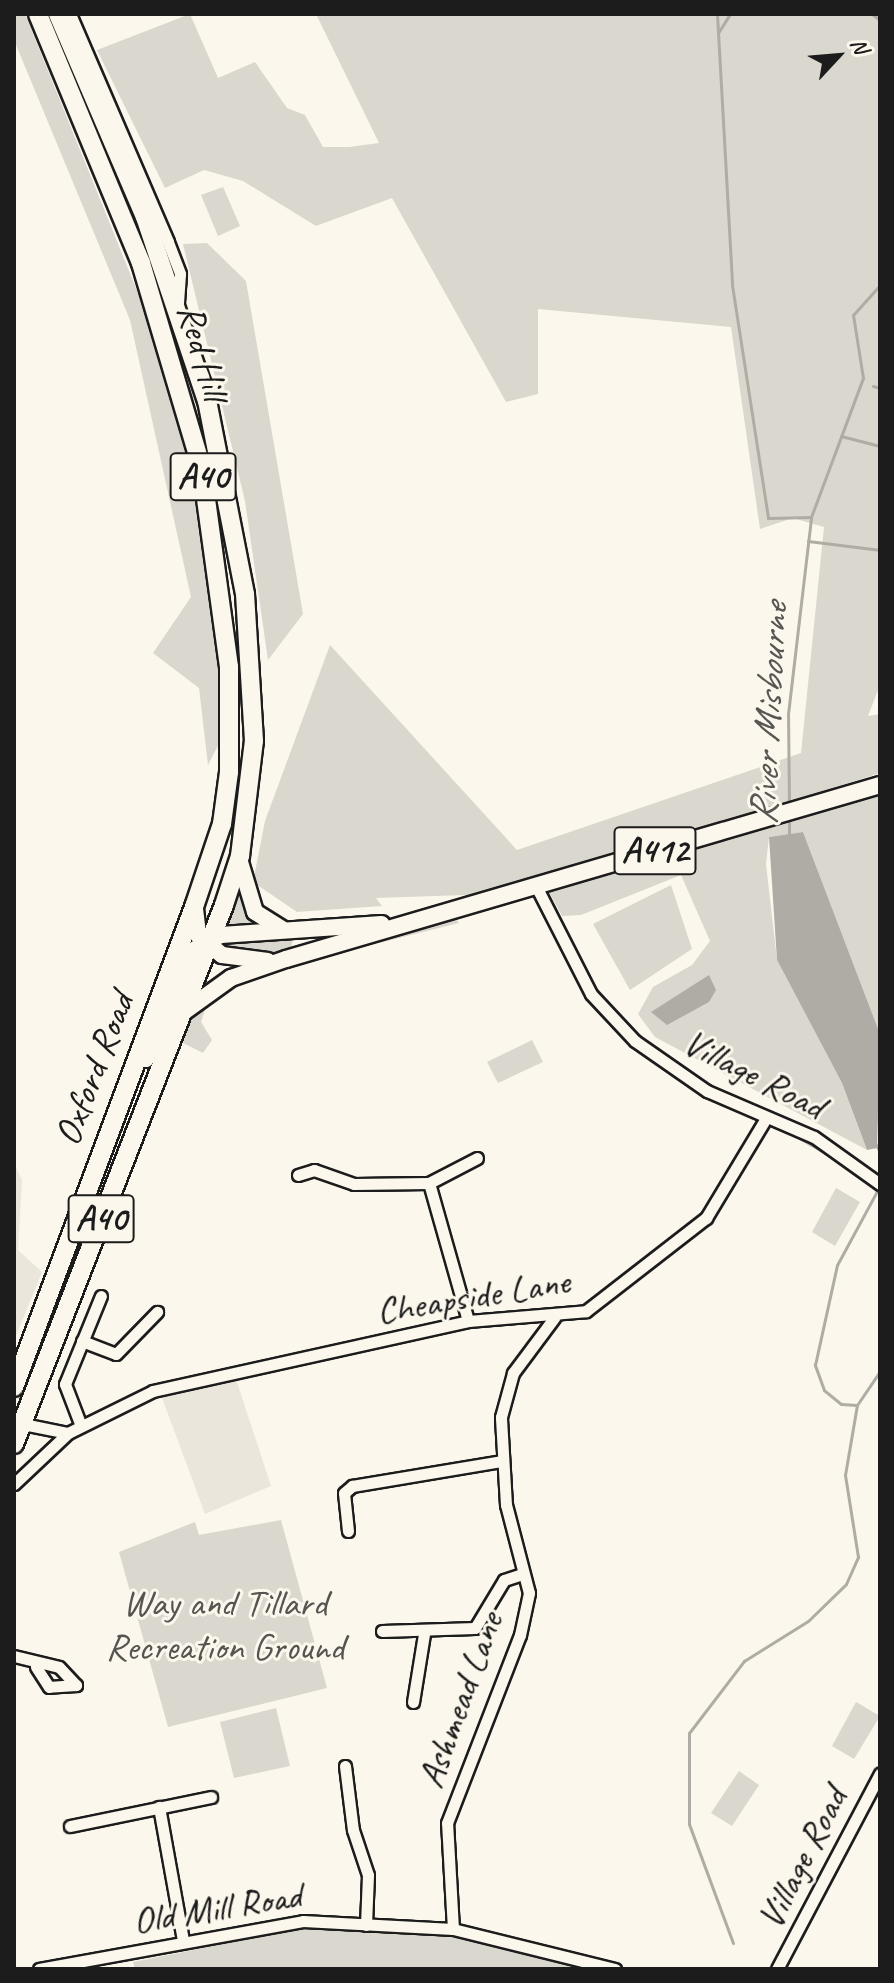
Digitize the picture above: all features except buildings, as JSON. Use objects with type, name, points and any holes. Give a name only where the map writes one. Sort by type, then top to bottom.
[{"type":"highway","name":"Red Hill","points":[[38,14],[141,263],[202,469],[229,667],[229,772],[222,824],[175,959]]},
{"type":"highway","name":"Red Hill","points":[[58,14],[178,302],[226,480],[247,609],[254,741],[240,856],[208,943]]},
{"type":"highway","name":"A40","points":[[181,1014],[208,943]]},
{"type":"highway","name":"Oxford Road","points":[[14,1387],[64,1247],[175,959]]},
{"type":"highway","name":"Oxford Road","points":[[14,1444],[18,1423],[181,1014]]},
{"type":"main road","name":"A412","points":[[208,943],[290,929],[402,922],[880,785]]},
{"type":"main road","points":[[240,856],[246,897],[290,929]]},
{"type":"main road","points":[[194,907],[198,935],[229,958],[291,958]]},
{"type":"main road","points":[[181,1014],[291,958],[336,947],[402,922]]},
{"type":"main road","points":[[64,1247],[111,1154],[190,952],[208,943]]},
{"type":"street","name":"Red Hill","points":[[70,14],[168,242],[180,274],[178,302]]},
{"type":"street","name":"Village Road","points":[[536,886],[562,945],[613,1019],[707,1091],[814,1137],[880,1184]]},
{"type":"street","points":[[325,927],[336,947]]},
{"type":"street","points":[[290,929],[291,958]]},
{"type":"street","name":"Cheapside Lane","points":[[14,1484],[68,1433],[153,1391],[468,1321],[554,1318],[595,1306],[706,1218],[766,1118]]},
{"type":"street","points":[[298,1175],[314,1170],[354,1184],[429,1183],[477,1158]]},
{"type":"street","points":[[429,1183],[468,1321]]},
{"type":"street","points":[[81,1426],[65,1384],[101,1296]]},
{"type":"street","points":[[82,1341],[116,1354],[157,1312]]},
{"type":"street","name":"Ashmead Lane","points":[[453,1929],[447,1823],[520,1635],[529,1593],[519,1575],[501,1461],[513,1373],[554,1318]]},
{"type":"street","points":[[18,1423],[68,1433]]},
{"type":"street","points":[[348,1531],[344,1493],[352,1486],[501,1461]]},
{"type":"street","points":[[382,1631],[424,1634],[475,1628],[504,1580],[519,1575]]},
{"type":"street","points":[[413,1702],[424,1634]]},
{"type":"street","points":[[14,1656],[36,1667]]},
{"type":"street","points":[[345,1766],[353,1830],[368,1875],[366,1925]]},
{"type":"street","name":"Village Road","points":[[777,1969],[880,1774]]},
{"type":"street","points":[[70,1826],[211,1797]]},
{"type":"street","points":[[159,1807],[183,1941]]},
{"type":"street","name":"Old Mill Road","points":[[39,1969],[303,1921],[453,1929]]},
{"type":"street","points":[[453,1929],[615,1969]]},
{"type":"shaded area","points":[[803,832],[880,1034],[877,1148],[867,1150],[842,1083],[777,960],[769,837]]},
{"type":"shaded area","points":[[709,975],[716,990],[709,1002],[667,1025],[651,1012]]},
{"type":"shaded area","points":[[14,1163],[22,1180],[18,1250],[42,1272],[14,1341]]},
{"type":"shaded area","points":[[235,1376],[271,1486],[205,1514],[161,1395]]},
{"type":"green space","points":[[14,14],[25,14],[159,345],[199,506],[215,637],[224,734],[208,765],[199,688],[153,653],[191,597],[130,320],[14,40]]},
{"type":"green space","points":[[190,14],[218,78],[255,62],[287,108],[305,115],[323,147],[349,147],[379,143],[316,14],[880,14],[880,685],[868,716],[880,714],[880,773],[494,894],[376,898],[382,906],[297,912],[253,882],[265,821],[330,645],[517,850],[801,753],[824,527],[793,518],[760,529],[731,327],[538,309],[538,394],[506,402],[392,198],[316,226],[243,181],[204,170],[165,188],[97,50]]},
{"type":"green space","points":[[223,187],[240,226],[218,236],[201,195]]},
{"type":"green space","points":[[207,243],[246,281],[303,614],[268,660],[245,501],[183,244]]},
{"type":"green space","points":[[880,787],[880,1034],[803,832],[769,837],[766,864],[777,960],[842,1083],[867,1150],[655,1037],[638,1014],[653,987],[692,965],[710,941],[681,875],[581,915],[562,916],[549,892],[528,893]]},
{"type":"green space","points":[[237,883],[244,905],[268,925],[221,927]]},
{"type":"green space","points":[[671,885],[692,949],[630,990],[593,924]]},
{"type":"green space","points":[[456,919],[459,923],[343,952]]},
{"type":"green space","points":[[293,938],[291,949],[271,955],[216,945]]},
{"type":"green space","points":[[207,1004],[201,1022],[212,1040],[203,1053],[183,1043],[191,1017]]},
{"type":"green space","points":[[880,1034],[880,1129],[874,1120]]},
{"type":"green space","points":[[532,1040],[543,1062],[498,1083],[487,1062]]},
{"type":"green space","points":[[836,1188],[860,1202],[835,1246],[812,1232]]},
{"type":"green space","name":"Way and Tillard Recreation Ground","points":[[281,1520],[327,1688],[168,1727],[119,1552],[195,1522],[199,1535]]},
{"type":"green space","points":[[856,1702],[880,1716],[854,1759],[832,1746]]},
{"type":"green space","points":[[276,1708],[290,1766],[234,1778],[220,1722]]},
{"type":"green space","points":[[739,1771],[759,1785],[732,1826],[711,1813]]},
{"type":"green space","points":[[303,1928],[495,1940],[584,1969],[135,1969],[133,1962]]},
{"type":"waterway","points":[[717,14],[732,285],[768,518],[811,517]]},
{"type":"waterway","points":[[718,33],[730,14]]},
{"type":"waterway","name":"River Misbourne","points":[[872,14],[880,20]]},
{"type":"waterway","name":"River Misbourne","points":[[789,806],[788,714],[811,517],[863,378],[853,315],[880,285]]},
{"type":"waterway","points":[[873,386],[880,388]]},
{"type":"waterway","points":[[841,436],[880,446]]},
{"type":"waterway","points":[[808,541],[880,550]]},
{"type":"waterway","name":"River Misbourne","points":[[789,818],[789,838]]},
{"type":"waterway","points":[[789,1132],[834,1158]]},
{"type":"waterway","name":"River Misbourne","points":[[875,1143],[880,1152]]},
{"type":"waterway","points":[[857,1405],[841,1404],[824,1390],[815,1365],[837,1265],[877,1191],[873,1185]]},
{"type":"waterway","name":"River Misbourne","points":[[733,1943],[689,1824],[689,1733],[744,1661],[808,1621],[846,1584],[858,1557],[845,1475],[857,1405],[880,1371]]}]
